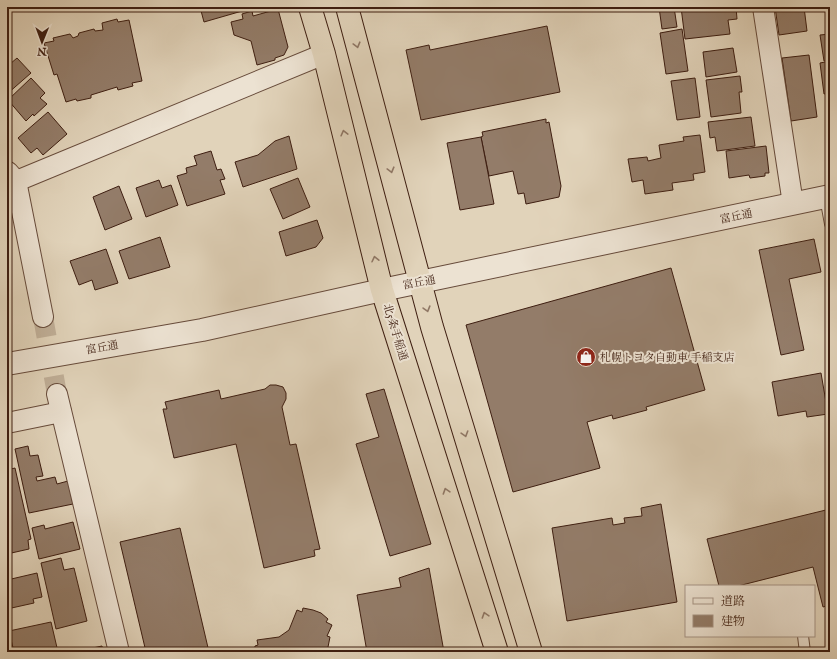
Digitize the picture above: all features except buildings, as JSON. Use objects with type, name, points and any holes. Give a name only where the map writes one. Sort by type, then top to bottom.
[{"type":"highway","name":"北5条手稲通","points":[[310,7],[324,54],[382,290],[496,652]]},
{"type":"highway","points":[[347,7],[419,282],[531,652]]},
{"type":"street","points":[[763,7],[793,204]]},
{"type":"street","points":[[43,317],[10,179],[324,54]]},
{"type":"street","name":"富丘通","points":[[7,364],[202,330],[419,282],[828,197]]},
{"type":"street","points":[[7,423],[59,403],[119,652]]},
{"type":"lane","points":[[828,197],[830,224]]},
{"type":"lane","points":[[803,637],[805,652]]},
{"type":"tunnel","points":[[43,317],[57,394]]},
{"type":"place","name":"札幌トヨタ自動車 手稲支店","points":[[586,357]]}]
